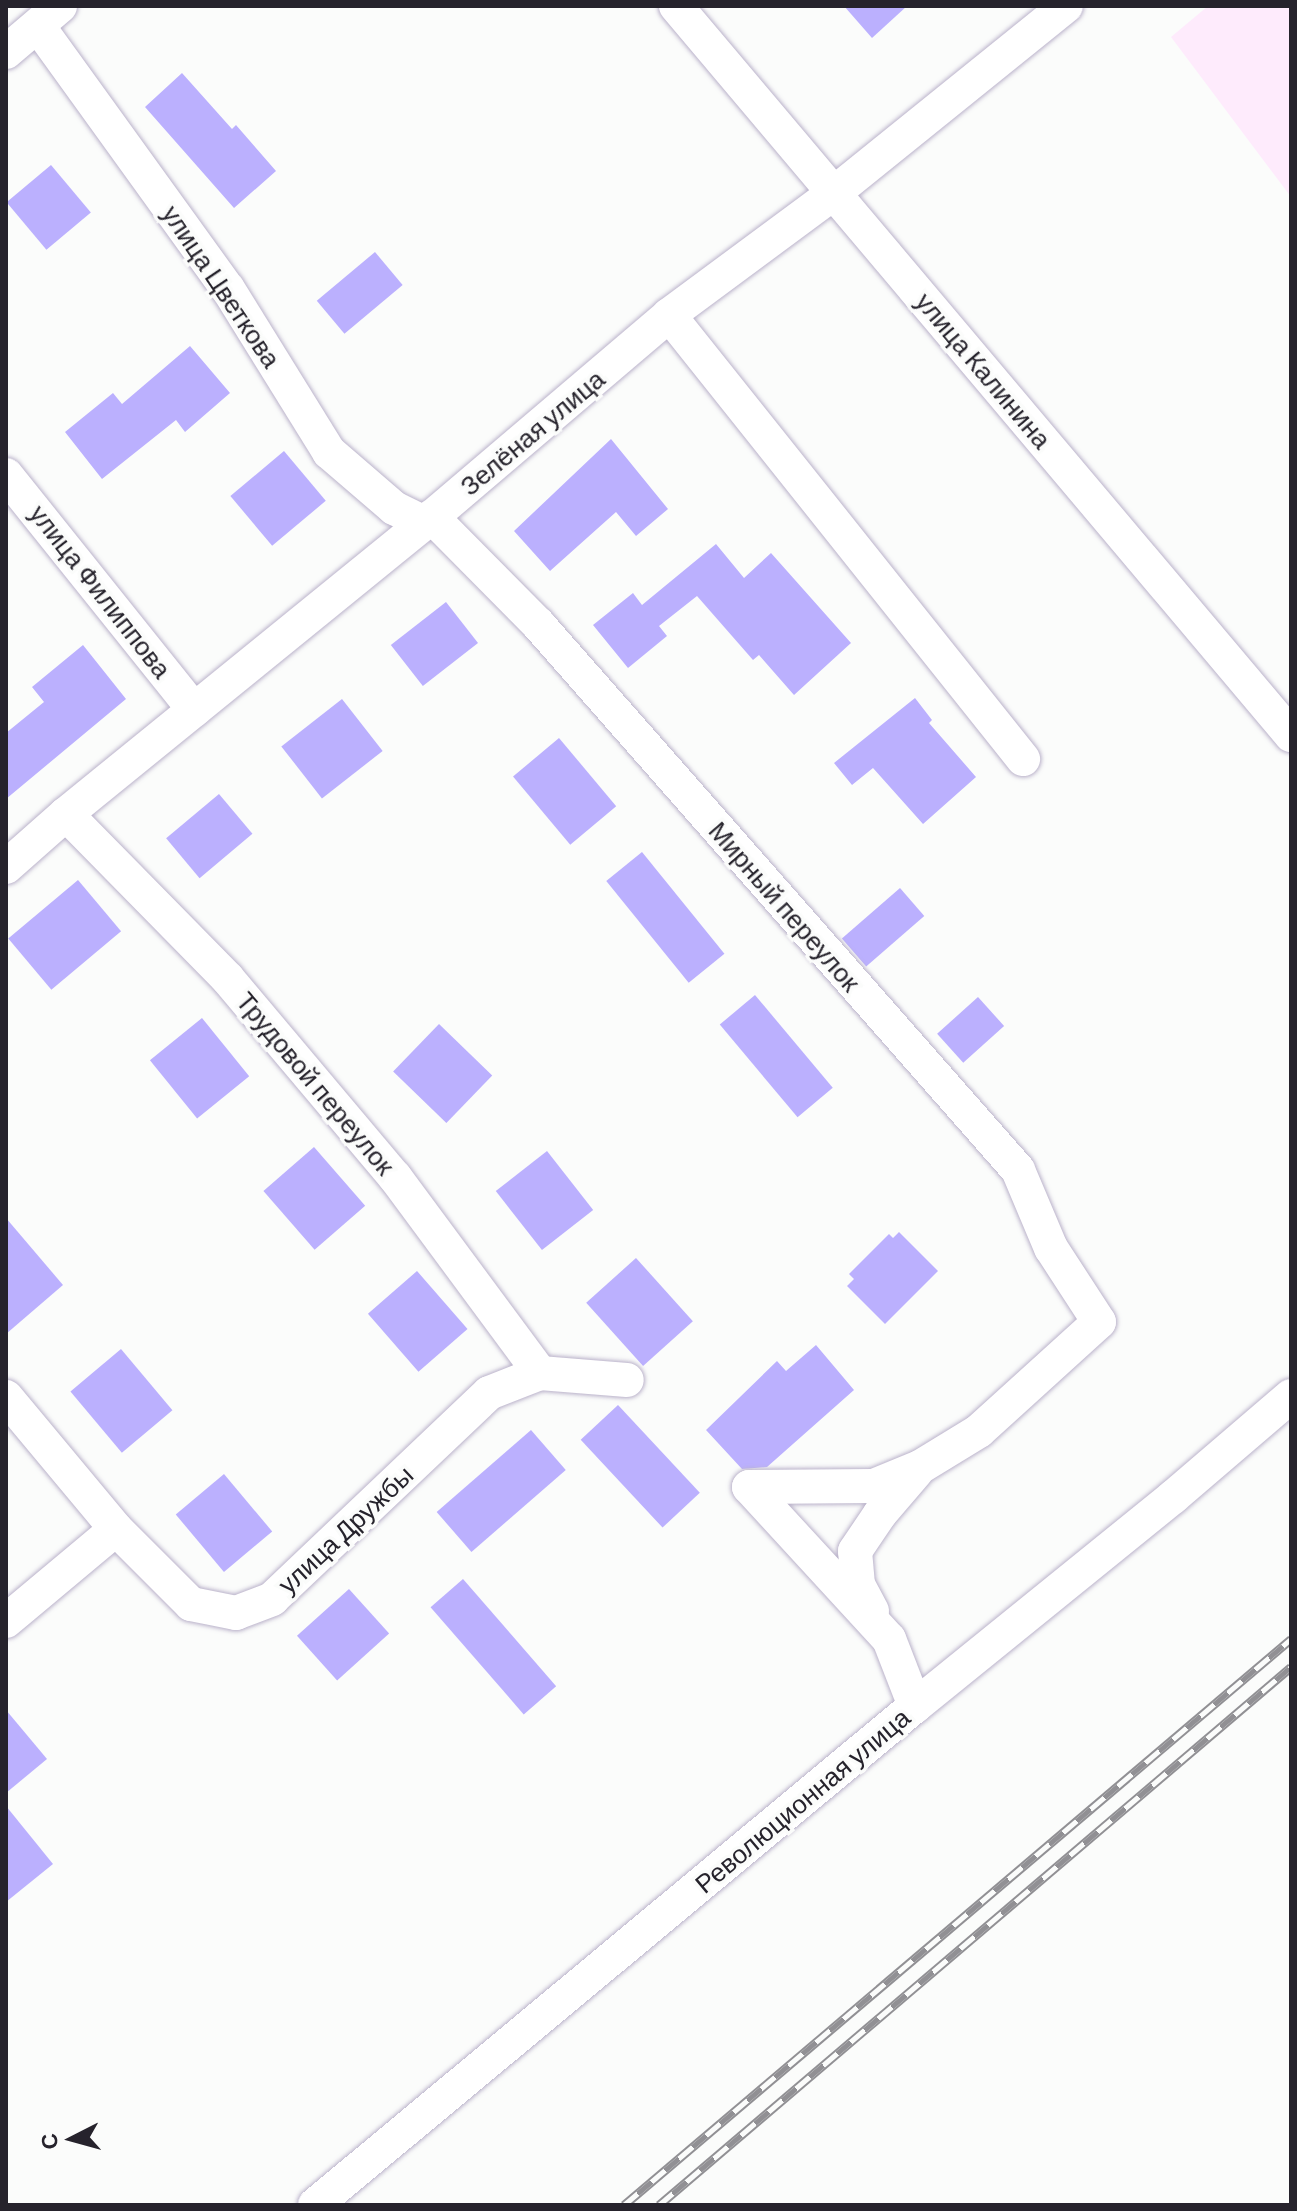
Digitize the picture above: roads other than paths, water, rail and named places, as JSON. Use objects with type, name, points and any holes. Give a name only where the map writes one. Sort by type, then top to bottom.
[{"type":"street","name":"улица Калинина","points":[[676,6],[1291,735]]},
{"type":"street","name":"Зелёная улица","points":[[6,867],[66,814],[428,520],[669,315],[834,193],[1066,6]]},
{"type":"street","points":[[6,52],[49,16]]},
{"type":"street","name":"улица Цветкова","points":[[49,16],[228,289],[329,452],[394,508],[428,520]]},
{"type":"street","points":[[669,315],[1023,759]]},
{"type":"street","name":"улица Филиппова","points":[[6,475],[194,710]]},
{"type":"street","name":"Мирный переулок","points":[[428,520],[548,636],[1018,1170],[1051,1248],[1099,1322],[979,1431],[920,1467]]},
{"type":"street","name":"Трудовой переулок","points":[[66,814],[248,1002],[395,1177],[540,1373]]},
{"type":"street","name":"улица Дружбы","points":[[6,1397],[116,1529],[191,1604],[236,1613],[272,1599],[489,1393],[540,1373],[627,1380]]},
{"type":"street","name":"Революционная улица","points":[[315,2205],[915,1706],[1173,1497],[1291,1396]]},
{"type":"street","points":[[889,1639],[749,1487],[874,1486],[920,1467]]},
{"type":"street","points":[[915,1706],[889,1639],[858,1585],[855,1551],[880,1514],[920,1467]]},
{"type":"street","points":[[6,1621],[116,1529]]},
{"type":"railway","points":[[624,2205],[1291,1639]]},
{"type":"railway","points":[[659,2205],[1291,1667]]}]
